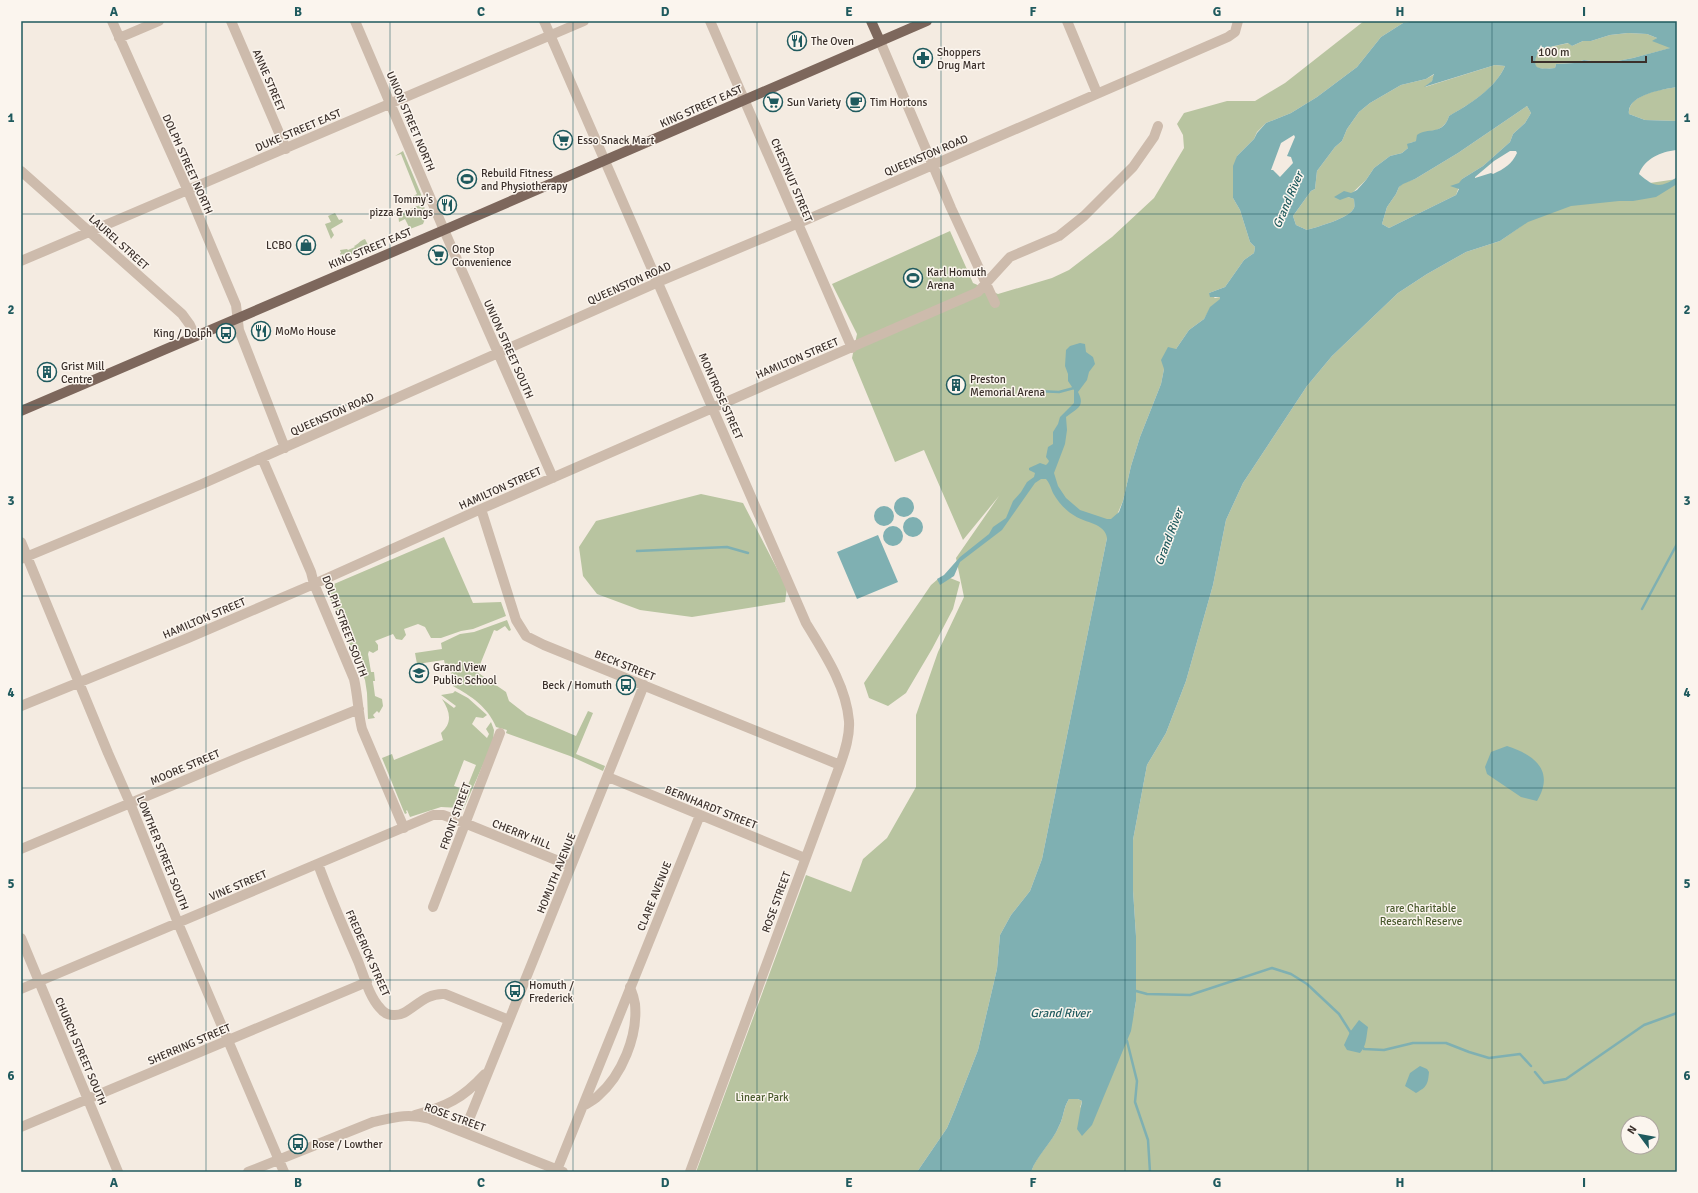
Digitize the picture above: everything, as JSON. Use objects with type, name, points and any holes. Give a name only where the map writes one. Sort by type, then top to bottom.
[{"type":"main road","points":[[871,21],[880,41]]},
{"type":"main road","name":"KING STREET EAST","points":[[21,411],[927,21]]},
{"type":"street","name":"DOLPH STREET NORTH","points":[[112,21],[188,191],[236,305],[238,318]]},
{"type":"street","points":[[119,38],[159,21]]},
{"type":"street","name":"ANNE STREET","points":[[231,21],[286,149]]},
{"type":"street","name":"UNION STREET NORTH","points":[[355,21],[444,230]]},
{"type":"street","name":"MONTROSE STREET","points":[[544,21],[803,616],[816,640]]},
{"type":"street","name":"DUKE STREET EAST","points":[[21,261],[584,21]]},
{"type":"street","name":"CHESTNUT STREET","points":[[710,21],[852,348]]},
{"type":"street","points":[[1067,21],[1097,93]]},
{"type":"street","name":"QUEENSTON ROAD","points":[[24,558],[262,458],[658,282],[1228,37],[1234,32],[1238,21]]},
{"type":"street","points":[[880,41],[994,303]]},
{"type":"street","name":"HAMILTON STREET","points":[[21,706],[79,681],[188,638],[314,584],[481,509],[978,292],[1010,257],[1059,236],[1084,216],[1133,167],[1154,137],[1158,126]]},
{"type":"street","name":"LAUREL STREET","points":[[21,171],[182,314],[186,318],[195,336]]},
{"type":"street","name":"UNION STREET SOUTH","points":[[444,230],[553,478]]},
{"type":"street","points":[[238,318],[239,330],[285,448]]},
{"type":"street","name":"DOLPH STREET SOUTH","points":[[262,458],[311,572],[314,584],[354,680],[358,694],[358,709],[362,729],[404,828]]},
{"type":"street","name":"BECK STREET","points":[[481,509],[516,620],[526,636],[840,766]]},
{"type":"street","name":"LOWTHER STREET SOUTH","points":[[21,542],[24,558],[79,681],[178,923],[284,1172]]},
{"type":"street","name":"ROSE STREET","points":[[690,1172],[846,747],[849,721],[844,700],[831,665],[816,640]]},
{"type":"street","name":"HOMUTH AVENUE","points":[[464,1132],[644,686]]},
{"type":"street","name":"MOORE STREET","points":[[21,849],[358,709]]},
{"type":"street","name":"FRONT STREET","points":[[433,907],[500,733]]},
{"type":"street","name":"BERNHARDT STREET","points":[[608,777],[806,858]]},
{"type":"street","name":"VINE STREET","points":[[21,989],[439,814],[465,823]]},
{"type":"street","name":"CLARE AVENUE","points":[[560,1171],[583,1106],[630,986],[700,815]]},
{"type":"street","name":"CHERRY HILL","points":[[465,823],[571,866]]},
{"type":"street","name":"FREDERICK STREET","points":[[318,864],[367,982],[380,1009],[387,1014],[394,1016],[403,1014],[429,995],[445,994],[509,1020]]},
{"type":"street","name":"CHURCH STREET SOUTH","points":[[21,938],[118,1172]]},
{"type":"street","name":"SHERRING STREET","points":[[21,1127],[367,982]]},
{"type":"street","points":[[583,1106],[598,1096],[614,1077],[627,1054],[634,1028],[635,1004],[630,986]]},
{"type":"street","name":"HOMUTH AVENUE","points":[[415,1115],[455,1101],[472,1088],[489,1070]]},
{"type":"street","name":"ROSE STREET","points":[[248,1172],[373,1122],[415,1115],[464,1132],[560,1171]]},
{"type":"green space","name":"Linear Park","points":[[1364,21],[1416,21],[1403,23],[1381,37],[1357,67],[1317,97],[1291,113],[1266,123],[1257,132],[1254,139],[1237,156],[1233,198],[1240,210],[1250,242],[1255,247],[1254,253],[1244,260],[1225,287],[1209,293],[1215,298],[1220,297],[1221,299],[1211,307],[1204,319],[1189,330],[1164,369],[1161,384],[1140,437],[1131,466],[1123,501],[1107,538],[1042,859],[1030,891],[1011,915],[1000,935],[997,969],[978,1050],[947,1128],[917,1172],[696,1172],[806,875],[851,892],[863,859],[887,838],[916,787],[916,715],[938,652],[964,597],[956,558],[999,496],[963,540],[924,450],[895,462],[852,358],[857,334],[832,284],[950,231],[973,283],[998,294],[1052,278],[1069,270],[1112,237],[1154,198],[1184,148],[1183,135],[1177,124],[1184,113],[1227,101],[1255,101],[1285,83]]},
{"type":"green space","points":[[1628,33],[1647,34],[1657,38],[1655,40],[1671,48],[1607,63],[1584,60],[1574,63],[1556,64],[1555,68],[1543,69],[1539,68],[1535,64],[1539,47],[1545,48],[1569,43],[1572,46],[1583,41],[1591,41],[1610,35]]},
{"type":"green space","points":[[1495,65],[1505,66],[1495,82],[1481,95],[1449,116],[1442,127],[1428,131],[1417,141],[1410,143],[1408,148],[1402,153],[1390,156],[1374,168],[1366,180],[1348,197],[1354,199],[1354,207],[1351,212],[1333,222],[1307,230],[1296,225],[1293,216],[1311,191],[1315,189],[1317,171],[1335,147],[1342,141],[1347,129],[1359,112],[1370,103],[1401,85],[1426,79],[1435,74],[1432,81],[1425,87]]},
{"type":"green space","points":[[1677,87],[1677,121],[1645,120],[1629,114],[1630,107],[1640,97],[1655,91]]},
{"type":"green space","points":[[1527,106],[1531,113],[1525,123],[1513,134],[1510,142],[1483,166],[1462,179],[1456,195],[1389,228],[1382,224],[1387,207],[1403,183],[1415,179],[1458,153]]},
{"type":"green space","points":[[403,151],[423,199],[414,203],[411,197],[417,194],[401,154],[395,156]]},
{"type":"green space","name":"rare Charitable Research Reserve","points":[[1677,179],[1677,1172],[1031,1172],[1061,1123],[1069,1099],[1078,1099],[1082,1101],[1080,1108],[1134,1013],[1136,1001],[1136,936],[1133,890],[1133,840],[1147,765],[1166,733],[1186,681],[1213,585],[1226,520],[1243,483],[1307,386],[1332,356],[1398,293],[1427,274],[1466,252],[1500,241],[1520,227],[1555,197]]},
{"type":"green space","points":[[423,204],[427,214],[423,224],[410,229],[405,219],[399,222],[398,213]]},
{"type":"green space","points":[[335,213],[339,220],[342,219],[343,222],[331,229],[334,235],[331,239],[325,224],[331,222],[328,216]]},
{"type":"green space","points":[[365,239],[369,247],[342,258],[340,250],[348,250],[355,247],[354,246]]},
{"type":"green space","points":[[701,494],[743,503],[787,588],[785,602],[692,617],[640,610],[597,594],[583,576],[579,547],[596,521]]},
{"type":"green space","points":[[444,537],[473,603],[501,602],[506,616],[473,629],[461,631],[441,638],[431,638],[425,627],[418,624],[404,629],[406,635],[402,640],[396,639],[393,634],[375,641],[378,645],[378,650],[373,653],[369,651],[368,654],[371,672],[374,672],[375,681],[373,681],[375,696],[382,699],[383,706],[379,713],[377,711],[373,715],[375,718],[368,719],[365,680],[326,589],[327,587]]},
{"type":"green space","points":[[950,578],[960,582],[953,609],[932,649],[906,693],[888,706],[869,698],[864,683],[931,585],[938,579]]},
{"type":"green space","points":[[507,620],[511,630],[509,631],[505,626],[497,631],[494,630],[477,672],[506,692],[509,701],[527,715],[576,736],[588,711],[593,713],[576,754],[605,766],[603,771],[570,756],[506,733],[507,730],[496,727],[493,720],[484,708],[453,686],[450,668],[446,669],[444,660],[417,664],[415,653],[442,649],[441,643],[460,634],[474,632]]},
{"type":"green space","points":[[455,691],[468,698],[487,715],[483,718],[476,717],[472,724],[487,738],[489,734],[486,729],[491,722],[494,730],[493,742],[463,810],[461,811],[462,795],[460,808],[441,807],[410,817],[407,810],[407,813],[405,814],[404,812],[382,758],[392,754],[394,760],[443,740],[441,733],[449,721],[449,717],[447,708],[442,699],[454,708],[456,706],[441,695],[453,693]],"holes":[[[464,760],[476,765],[466,790],[454,786]]]},
{"type":"water","name":"Grand River","points":[[1416,21],[1677,21],[1677,87],[1655,91],[1639,98],[1633,102],[1630,107],[1629,114],[1645,120],[1677,121],[1677,153],[1676,150],[1659,154],[1645,164],[1639,174],[1649,182],[1657,185],[1671,181],[1677,177],[1677,184],[1656,197],[1633,201],[1571,206],[1528,222],[1500,241],[1466,252],[1427,274],[1398,293],[1332,356],[1307,386],[1243,483],[1226,520],[1213,585],[1186,681],[1166,733],[1147,765],[1133,840],[1133,890],[1136,936],[1136,1001],[1131,1031],[1092,1125],[1082,1136],[1077,1129],[1082,1101],[1078,1099],[1069,1099],[1061,1123],[1031,1172],[917,1172],[947,1128],[955,1109],[978,1050],[997,969],[1000,935],[1011,915],[1030,891],[1042,859],[1107,538],[1103,529],[1099,526],[1079,518],[1065,509],[1053,493],[1046,479],[1041,479],[1035,483],[1002,530],[960,562],[954,576],[940,585],[937,579],[944,575],[960,557],[989,534],[993,527],[1006,518],[1013,501],[1027,482],[1034,477],[1035,473],[1029,470],[1029,468],[1040,463],[1046,465],[1048,463],[1049,461],[1046,457],[1048,447],[1053,444],[1053,432],[1060,417],[1074,403],[1074,390],[1068,381],[1068,374],[1065,366],[1066,350],[1070,346],[1080,343],[1085,344],[1086,352],[1093,357],[1095,364],[1089,372],[1087,380],[1078,392],[1081,401],[1079,407],[1066,417],[1067,430],[1065,444],[1054,473],[1058,486],[1066,498],[1080,510],[1107,519],[1111,519],[1119,512],[1140,437],[1161,384],[1164,369],[1161,360],[1168,347],[1176,349],[1189,330],[1204,319],[1210,307],[1220,299],[1220,297],[1210,297],[1209,293],[1225,287],[1244,260],[1254,253],[1255,247],[1250,242],[1240,210],[1233,198],[1233,166],[1237,156],[1254,139],[1266,123],[1291,113],[1317,97],[1357,67],[1381,37],[1403,23]],"holes":[[[1628,33],[1647,34],[1657,38],[1652,41],[1670,48],[1607,63],[1584,60],[1574,63],[1556,64],[1555,68],[1543,69],[1536,66],[1535,63],[1540,47],[1545,48],[1568,43],[1572,46],[1583,41],[1591,41],[1610,35]],[[1495,65],[1505,66],[1501,74],[1488,89],[1473,101],[1449,116],[1443,126],[1439,129],[1425,131],[1417,135],[1416,141],[1407,144],[1408,148],[1402,153],[1390,156],[1374,168],[1357,190],[1351,193],[1344,191],[1334,197],[1340,200],[1348,197],[1354,199],[1354,207],[1351,212],[1333,222],[1307,230],[1296,225],[1293,216],[1311,191],[1315,189],[1317,171],[1335,147],[1342,141],[1347,129],[1359,112],[1370,103],[1401,85],[1426,79],[1434,74],[1432,81],[1424,87]],[[1527,106],[1531,113],[1525,123],[1513,134],[1510,142],[1483,166],[1462,179],[1459,183],[1450,186],[1459,189],[1456,195],[1389,228],[1382,224],[1387,207],[1399,187],[1458,153]],[[1294,135],[1295,137],[1287,156],[1291,157],[1293,163],[1280,177],[1273,170],[1271,170],[1281,143]],[[1510,151],[1516,151],[1517,153],[1513,160],[1504,168],[1493,174],[1491,173],[1475,177],[1494,161]]]},
{"type":"water","points":[[904,497],[911,500],[914,507],[911,514],[904,517],[897,514],[894,507],[897,500]]},
{"type":"water","points":[[884,506],[891,509],[894,516],[891,523],[884,526],[877,523],[874,516],[877,509]]},
{"type":"water","points":[[913,517],[920,520],[923,527],[920,534],[913,537],[906,534],[903,527],[906,520]]},
{"type":"water","points":[[893,526],[900,529],[903,536],[900,543],[893,546],[886,543],[883,536],[886,529]]},
{"type":"water","points":[[878,535],[898,582],[857,599],[837,552]]},
{"type":"water","points":[[1507,746],[1534,759],[1543,773],[1544,781],[1537,801],[1521,797],[1487,774],[1485,767],[1491,752]]},
{"type":"water","points":[[1359,1020],[1368,1027],[1365,1044],[1360,1053],[1347,1050],[1344,1045],[1350,1032]]},
{"type":"water","points":[[1420,1066],[1427,1069],[1429,1076],[1425,1087],[1416,1093],[1405,1086],[1410,1073]]},
{"type":"waterway","points":[[1036,391],[1059,392],[1074,388]]},
{"type":"waterway","points":[[1642,609],[1677,544]]},
{"type":"waterway","points":[[637,551],[727,547],[748,553]]},
{"type":"waterway","points":[[1136,991],[1147,994],[1190,995],[1272,968],[1291,974],[1307,984],[1339,1014],[1351,1033]]},
{"type":"waterway","points":[[1535,1072],[1544,1083],[1566,1079],[1644,1025],[1677,1013]]},
{"type":"waterway","points":[[1127,1041],[1137,1081],[1135,1102],[1148,1140],[1150,1172]]},
{"type":"waterway","points":[[1362,1046],[1364,1049],[1384,1050],[1413,1043],[1446,1043],[1489,1058],[1520,1054],[1531,1066]]},
{"type":"place","name":"The Oven","points":[[797,41]]},
{"type":"place","name":"Shoppers Drug Mart","points":[[923,58]]},
{"type":"place","name":"Sun Variety","points":[[773,102]]},
{"type":"place","name":"Tim Hortons","points":[[856,102]]},
{"type":"place","name":"Esso Snack Mart","points":[[563,140]]},
{"type":"place","name":"Rebuild Fitness and Physiotherapy","points":[[467,179]]},
{"type":"place","name":"Tommy's pizza & wings","points":[[447,205]]},
{"type":"place","name":"LCBO","points":[[306,245]]},
{"type":"place","name":"One Stop Convenience","points":[[438,255]]},
{"type":"place","name":"Karl Homuth Arena","points":[[913,278]]},
{"type":"place","name":"MoMo House","points":[[261,331]]},
{"type":"place","name":"King / Dolph","points":[[226,333]]},
{"type":"place","name":"Grist Mill Centre","points":[[47,372]]},
{"type":"place","name":"Preston Memorial Arena","points":[[956,385]]},
{"type":"place","name":"Grand View Public School","points":[[419,673]]},
{"type":"place","name":"Beck / Homuth","points":[[626,685]]},
{"type":"place","name":"Homuth / Frederick","points":[[515,991]]},
{"type":"place","name":"Rose / Lowther","points":[[298,1144]]}]
